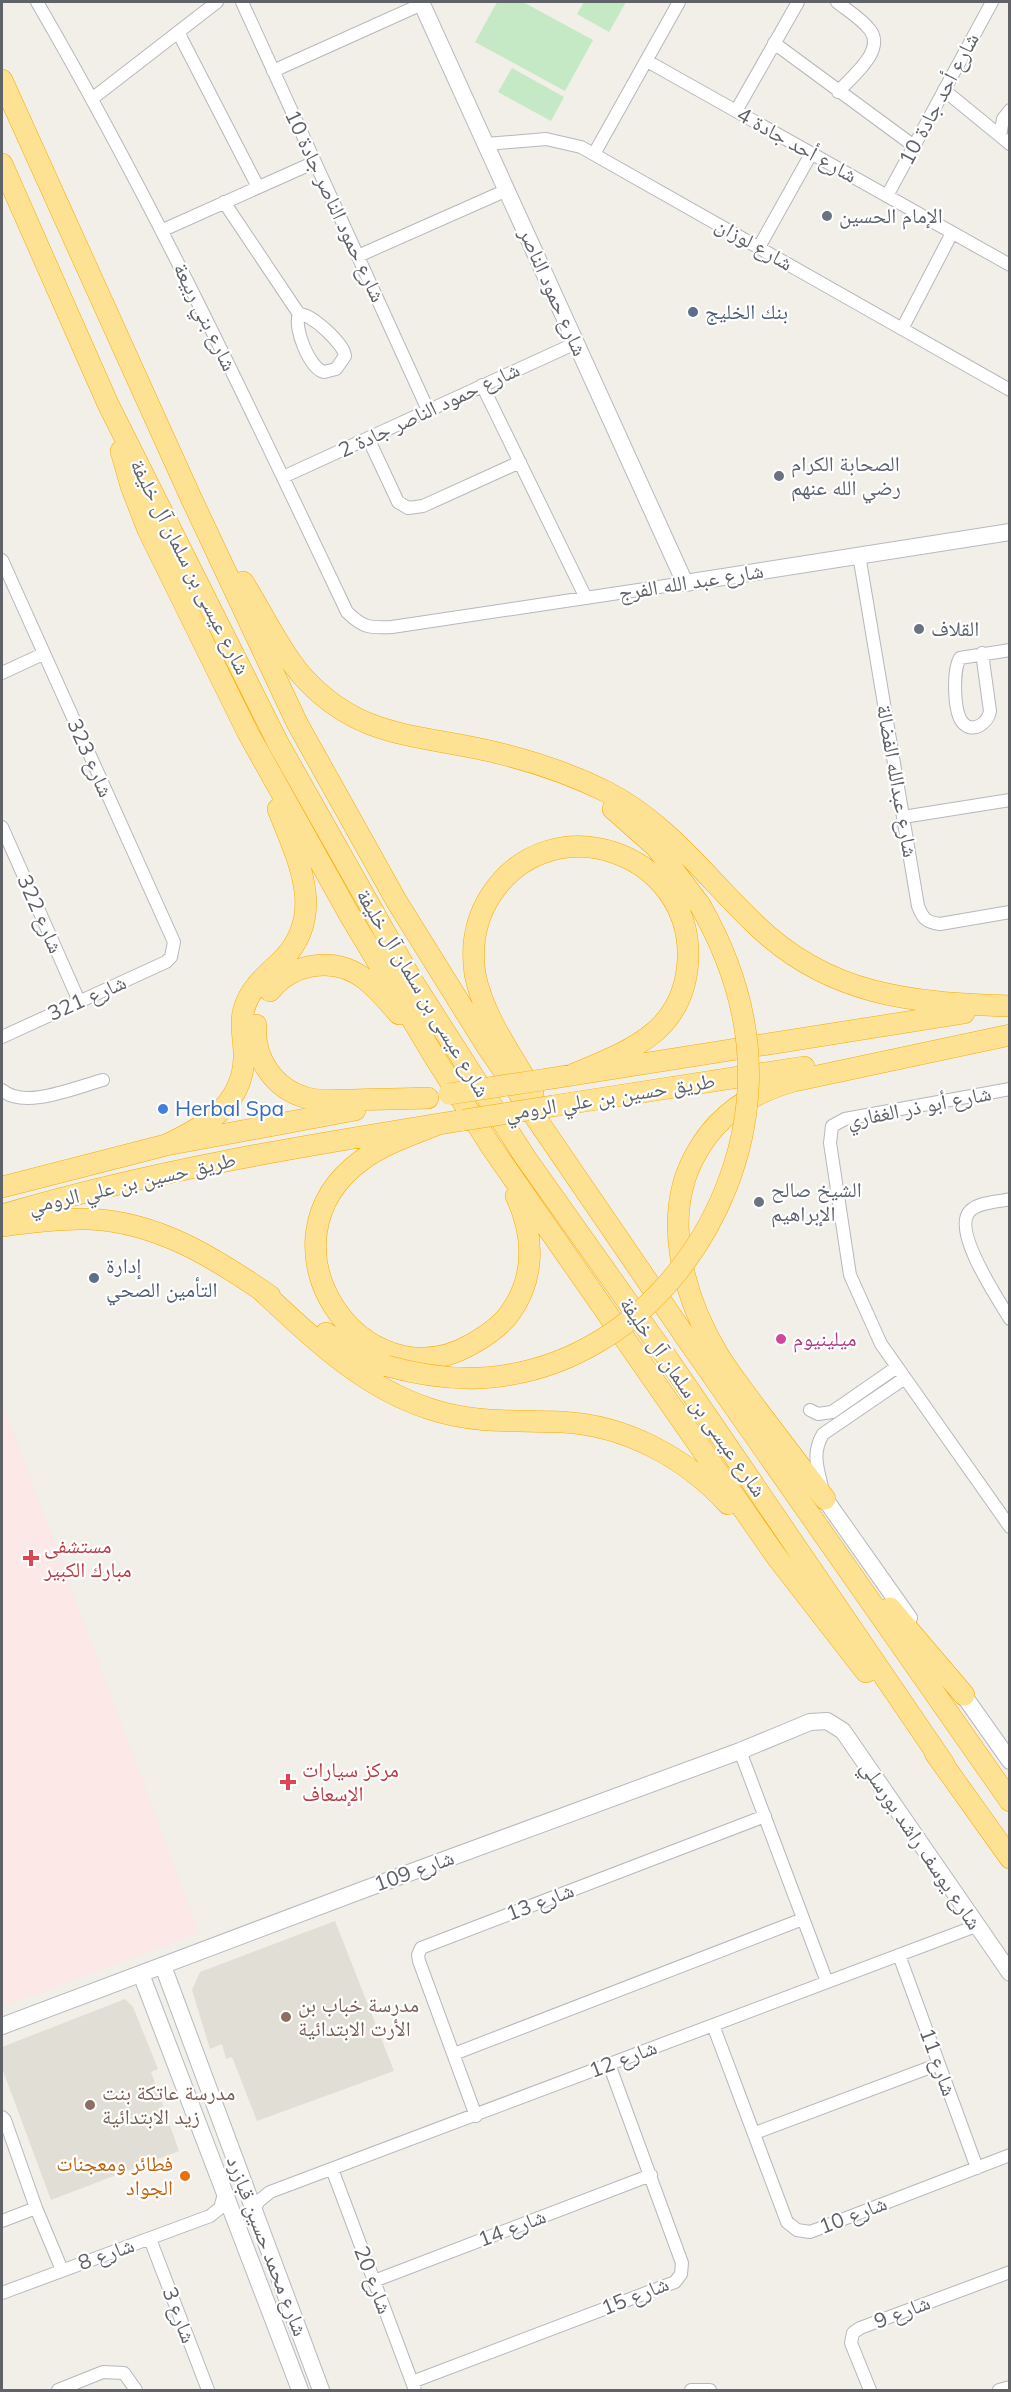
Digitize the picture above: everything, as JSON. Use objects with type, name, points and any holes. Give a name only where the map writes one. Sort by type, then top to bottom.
[{"type":"highway","name":"شارع عيسى بن سلمان آل خليفة","points":[[2,80],[192,500],[297,723],[397,902],[486,1045],[794,1491]]},
{"type":"highway","name":"شارع عيسى بن سلمان آل خليفة","points":[[2,164],[108,404],[278,743],[412,982],[525,1157],[668,1359],[944,1764]]},
{"type":"highway","points":[[108,404],[131,486],[148,530],[248,733],[349,914],[490,1144],[776,1556],[882,1693],[944,1764],[1010,1858]]},
{"type":"highway","points":[[192,500],[295,667],[322,696],[356,719],[388,731],[484,750],[540,766],[608,793],[651,820],[690,855],[754,924],[783,948],[812,967],[869,991],[903,998],[942,1004],[1010,1006]]},
{"type":"highway","points":[[166,1145],[214,1118],[234,1094],[239,1085],[244,1059],[242,1027],[244,1008],[256,986],[294,946],[305,916],[306,895],[303,873],[248,733]]},
{"type":"highway","points":[[2,1226],[89,1219],[124,1223],[156,1232],[191,1246],[224,1264],[339,1342],[387,1366],[434,1376],[469,1378],[513,1374],[557,1361],[607,1337],[640,1312],[661,1292],[696,1247],[723,1197],[734,1166],[746,1116],[748,1072],[745,1029],[735,984],[720,941],[700,905],[669,862],[627,820],[597,799],[540,766]]},
{"type":"highway","points":[[574,1074],[647,1040],[664,1025],[674,1010],[683,989],[688,950],[682,918],[672,897],[657,879],[639,864],[616,853],[601,848],[572,846],[536,855],[505,877],[489,897],[478,921],[474,961],[479,988],[490,1015],[598,1208]]},
{"type":"highway","points":[[428,1098],[329,1100],[310,1099],[296,1094],[277,1082],[261,1060],[255,1035],[258,1013],[267,994],[285,976],[310,966],[340,968],[354,973],[371,985],[438,1060]]},
{"type":"highway","name":"طريق حسين بن علي الرومي","points":[[2,1187],[166,1145],[449,1094],[1010,1006]]},
{"type":"highway","points":[[825,1499],[726,1367],[704,1328],[686,1273],[678,1233],[679,1198],[687,1170],[700,1146],[716,1125],[736,1108],[768,1090],[794,1082],[1010,1035]]},
{"type":"highway","name":"طريق حسين بن علي الرومي","points":[[2,1215],[131,1181],[244,1156],[1010,1035]]},
{"type":"highway","points":[[436,1125],[397,1140],[362,1160],[334,1188],[324,1207],[318,1226],[316,1259],[327,1296],[340,1317],[350,1327],[366,1341],[386,1350],[417,1356],[455,1352],[492,1331],[508,1316],[518,1301],[529,1265],[528,1230],[518,1199],[490,1144]]},
{"type":"highway","points":[[2,1178],[66,1170]]},
{"type":"highway","points":[[260,1289],[345,1364],[377,1386],[412,1403],[478,1420],[507,1423],[565,1422],[598,1427],[631,1437],[661,1450],[706,1482],[776,1556]]},
{"type":"highway","points":[[794,1491],[964,1695]]},
{"type":"highway","points":[[794,1491],[1010,1801]]},
{"type":"street","name":"شارع بني ربيعة","points":[[37,2],[93,98],[163,230],[347,612],[358,624],[372,628]]},
{"type":"street","points":[[93,98],[217,2]]},
{"type":"street","name":"شارع حمود الناصر جادة 10","points":[[242,2],[428,410]]},
{"type":"street","points":[[594,153],[679,2]]},
{"type":"street","points":[[736,111],[798,2]]},
{"type":"street","points":[[837,2],[870,30],[875,43],[872,55],[838,92]]},
{"type":"street","name":"شارع أحد جادة 10","points":[[887,196],[992,2]]},
{"type":"street","points":[[273,71],[421,3]]},
{"type":"street","name":"شارع حمود الناصر","points":[[421,3],[686,583]]},
{"type":"street","points":[[177,32],[258,187]]},
{"type":"street","points":[[774,44],[914,146]]},
{"type":"street","name":"شارع أحد جادة 4","points":[[646,61],[1010,265]]},
{"type":"street","points":[[944,90],[1005,140]]},
{"type":"street","points":[[1005,140],[1004,119],[1010,110]]},
{"type":"street","name":"شارع لوزان","points":[[486,144],[546,139],[564,142],[594,153],[1010,390]]},
{"type":"street","points":[[759,247],[812,154]]},
{"type":"street","points":[[163,230],[315,162]]},
{"type":"street","points":[[358,256],[507,190]]},
{"type":"street","points":[[224,202],[299,314]]},
{"type":"street","points":[[902,329],[952,232]]},
{"type":"street","points":[[299,314],[306,314],[315,319],[344,350],[344,360],[336,369],[324,372],[315,367],[298,333],[299,314]]},
{"type":"street","name":"شارع حمود الناصر جادة 2","points":[[283,477],[576,343]]},
{"type":"street","points":[[482,386],[586,598]]},
{"type":"street","points":[[368,438],[398,502],[408,508],[423,506],[520,462]]},
{"type":"street","name":"شارع عبد الله الفرج","points":[[372,628],[455,619],[1010,532]]},
{"type":"street","name":"شارع عبدالله الفضالة","points":[[859,555],[922,918],[928,922],[940,924],[1010,912]]},
{"type":"street","name":"شارع 323","points":[[2,560],[174,942],[171,957]]},
{"type":"street","points":[[982,653],[990,711],[989,719],[978,727],[971,727],[963,724],[960,718],[954,681],[956,665],[960,658],[982,653],[1010,650]]},
{"type":"street","points":[[2,674],[43,654]]},
{"type":"street","points":[[903,817],[1010,800]]},
{"type":"street","name":"شارع 322","points":[[2,827],[79,1001]]},
{"type":"street","name":"شارع 321","points":[[2,1037],[166,962],[171,957]]},
{"type":"street","points":[[2,1090],[9,1096],[29,1099],[103,1080]]},
{"type":"street","name":"شارع أبو ذر الغفاري","points":[[1009,1524],[881,1344],[850,1275],[830,1143],[832,1126],[844,1119],[1010,1089]]},
{"type":"street","points":[[1010,1199],[969,1211],[964,1230],[968,1244],[1010,1319]]},
{"type":"street","points":[[839,1422],[826,1419],[812,1411],[823,1414],[832,1412],[901,1372]]},
{"type":"street","points":[[901,1372],[824,1434],[818,1443],[816,1464],[825,1499],[1010,1761]]},
{"type":"street","name":"شارع 109","points":[[2,2026],[740,1751],[810,1722],[827,1721]]},
{"type":"street","name":"شارع يوسف راشد بورسلي","points":[[827,1721],[843,1731],[1010,1973]]},
{"type":"street","points":[[740,1751],[827,1982]]},
{"type":"street","name":"شارع 13","points":[[476,2116],[419,1961],[418,1955],[421,1948],[765,1816]]},
{"type":"street","points":[[454,2054],[803,1919]]},
{"type":"street","name":"شارع 12","points":[[254,2210],[259,2201],[270,2192],[976,1926]]},
{"type":"street","name":"شارع 11","points":[[899,1955],[977,2168]]},
{"type":"street","name":"شارع محمد حسين قبازرد","points":[[163,1966],[321,2391]]},
{"type":"street","name":"شارع محمد حسين قبازرد","points":[[141,1974],[238,2223],[300,2391]]},
{"type":"street","points":[[164,2031],[170,2019],[176,2020],[200,2080],[216,2110]]},
{"type":"street","name":"شارع 10","points":[[713,2025],[787,2222],[797,2230],[810,2232],[1010,2155]]},
{"type":"street","name":"شارع 15","points":[[414,2386],[675,2282],[681,2274],[682,2263],[609,2064]]},
{"type":"street","points":[[755,2133],[939,2064]]},
{"type":"street","points":[[2,2117],[62,2270]]},
{"type":"street","name":"شارع 20","points":[[332,2169],[414,2386]]},
{"type":"street","name":"شارع 14","points":[[374,2281],[651,2175]]},
{"type":"street","points":[[244,2184],[254,2189],[270,2192]]},
{"type":"street","points":[[210,2216],[223,2203],[225,2191]]},
{"type":"street","points":[[2,2221],[36,2208]]},
{"type":"street","points":[[210,2216],[227,2218],[238,2223]]},
{"type":"street","name":"شارع 8","points":[[2,2293],[210,2216]]},
{"type":"street","name":"شارع 3","points":[[150,2239],[208,2391]]},
{"type":"street","name":"شارع 9","points":[[870,2391],[851,2343],[853,2333],[860,2328],[1010,2272]]},
{"type":"street","points":[[58,2391],[103,2372],[124,2373],[136,2391]]},
{"type":"street","points":[[999,2391],[1010,2387]]},
{"type":"street","points":[[691,2391],[710,2391]]},
{"type":"shaded area","name":"مستشفى مبارك الكبير","points":[[2,1402],[199,1933],[2,2007]]},
{"type":"shaded area","name":"مدرسة خباب بن الأرت الابتدائية","points":[[335,1921],[394,2071],[257,2121],[232,2057],[226,2059],[222,2044],[210,2049],[192,1990],[200,1972]]},
{"type":"shaded area","name":"مدرسة عاتكة بنت زيد الابتدائية","points":[[125,1999],[133,2007],[158,2069],[151,2072],[179,2151],[51,2200],[2,2068],[2,2047]]},
{"type":"green space","points":[[497,2],[523,2],[593,40],[565,91],[475,42]]},
{"type":"green space","points":[[584,2],[626,2],[609,32],[577,14]]},
{"type":"green space","points":[[512,68],[564,97],[551,121],[498,92]]},
{"type":"place","name":"الإمام الحسين","points":[[827,216]]},
{"type":"place","name":"بنك الخليج","points":[[693,312]]},
{"type":"place","name":"الصحابة الكرام رضي الله عنهم","points":[[779,476]]},
{"type":"place","name":"القلاف","points":[[919,629]]},
{"type":"place","name":"Herbal Spa","points":[[163,1109]]},
{"type":"place","name":"الشيخ صالح الإبراهيم","points":[[759,1202]]},
{"type":"place","name":"إدارة التأمين الصحي","points":[[94,1278]]},
{"type":"place","name":"ميلينيوم","points":[[781,1339]]},
{"type":"place","name":"مستشفى مبارك الكبير","points":[[31,1558]]},
{"type":"place","name":"مركز سيارات الإسعاف","points":[[288,1782]]},
{"type":"place","name":"مدرسة خباب بن الأرت الابتدائية","points":[[286,2017]]},
{"type":"place","name":"مدرسة عاتكة بنت زيد الابتدائية","points":[[90,2105]]},
{"type":"place","name":"فطائر ومعجنات الجواد","points":[[185,2176]]}]
